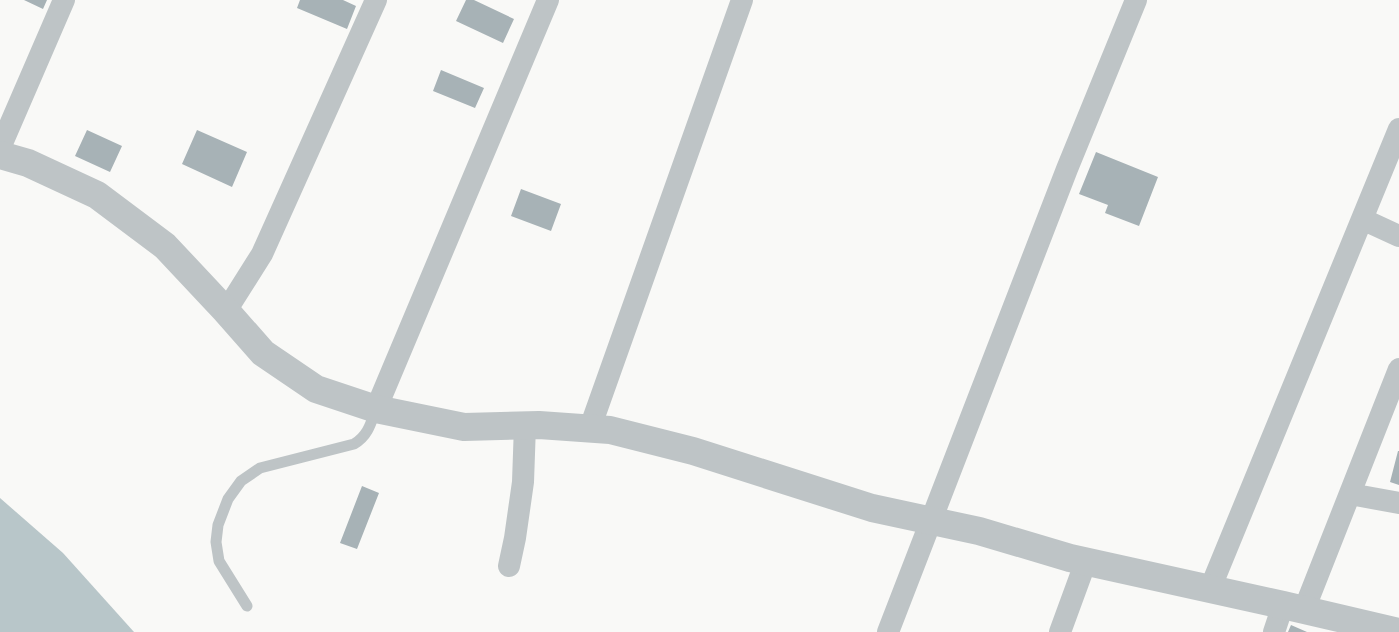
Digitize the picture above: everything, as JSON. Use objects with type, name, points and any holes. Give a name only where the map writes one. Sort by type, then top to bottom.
[{"type":"street","points":[[0,148],[64,0]]},
{"type":"street","points":[[226,310],[262,254],[376,0]]},
{"type":"street","points":[[376,409],[548,0]]},
{"type":"street","points":[[590,428],[742,0]]},
{"type":"street","points":[[888,632],[1067,169],[1136,0]]},
{"type":"street","points":[[1210,589],[1398,135]]},
{"type":"street","points":[[0,155],[28,163],[98,195],[165,246],[226,310],[263,353],[316,389],[376,409],[464,427],[525,425],[610,430],[693,451],[872,508],[979,531],[1086,561],[1399,632]]},
{"type":"street","points":[[1362,219],[1399,236]]},
{"type":"street","points":[[1274,632],[1294,607],[1350,494],[1399,369]]},
{"type":"street","points":[[509,566],[523,482],[525,425]]},
{"type":"street","points":[[1350,494],[1399,503]]},
{"type":"street","points":[[1060,632],[1086,561]]},
{"type":"lane","points":[[247,606],[219,561],[216,542],[218,525],[228,499],[241,481],[260,468],[354,444],[361,440],[366,434],[376,409]]},
{"type":"shaded area","points":[[0,498],[63,553],[134,632],[0,632]]},
{"type":"building","points":[[24,0],[47,0],[43,9]]},
{"type":"building","points":[[300,0],[343,0],[356,6],[347,29],[297,8]]},
{"type":"building","points":[[466,0],[474,0],[514,19],[503,43],[456,21]]},
{"type":"building","points":[[441,70],[484,88],[475,108],[433,91]]},
{"type":"building","points":[[87,130],[122,146],[110,172],[75,156]]},
{"type":"building","points":[[197,130],[247,152],[232,187],[182,164]]},
{"type":"building","points":[[1096,152],[1158,177],[1139,226],[1105,213],[1108,205],[1079,194]]},
{"type":"building","points":[[521,189],[561,204],[551,231],[511,216]]},
{"type":"building","points":[[1399,451],[1399,485],[1390,482]]},
{"type":"building","points":[[362,486],[379,493],[357,549],[340,543]]},
{"type":"building","points":[[1291,625],[1307,632],[1288,632]]}]
